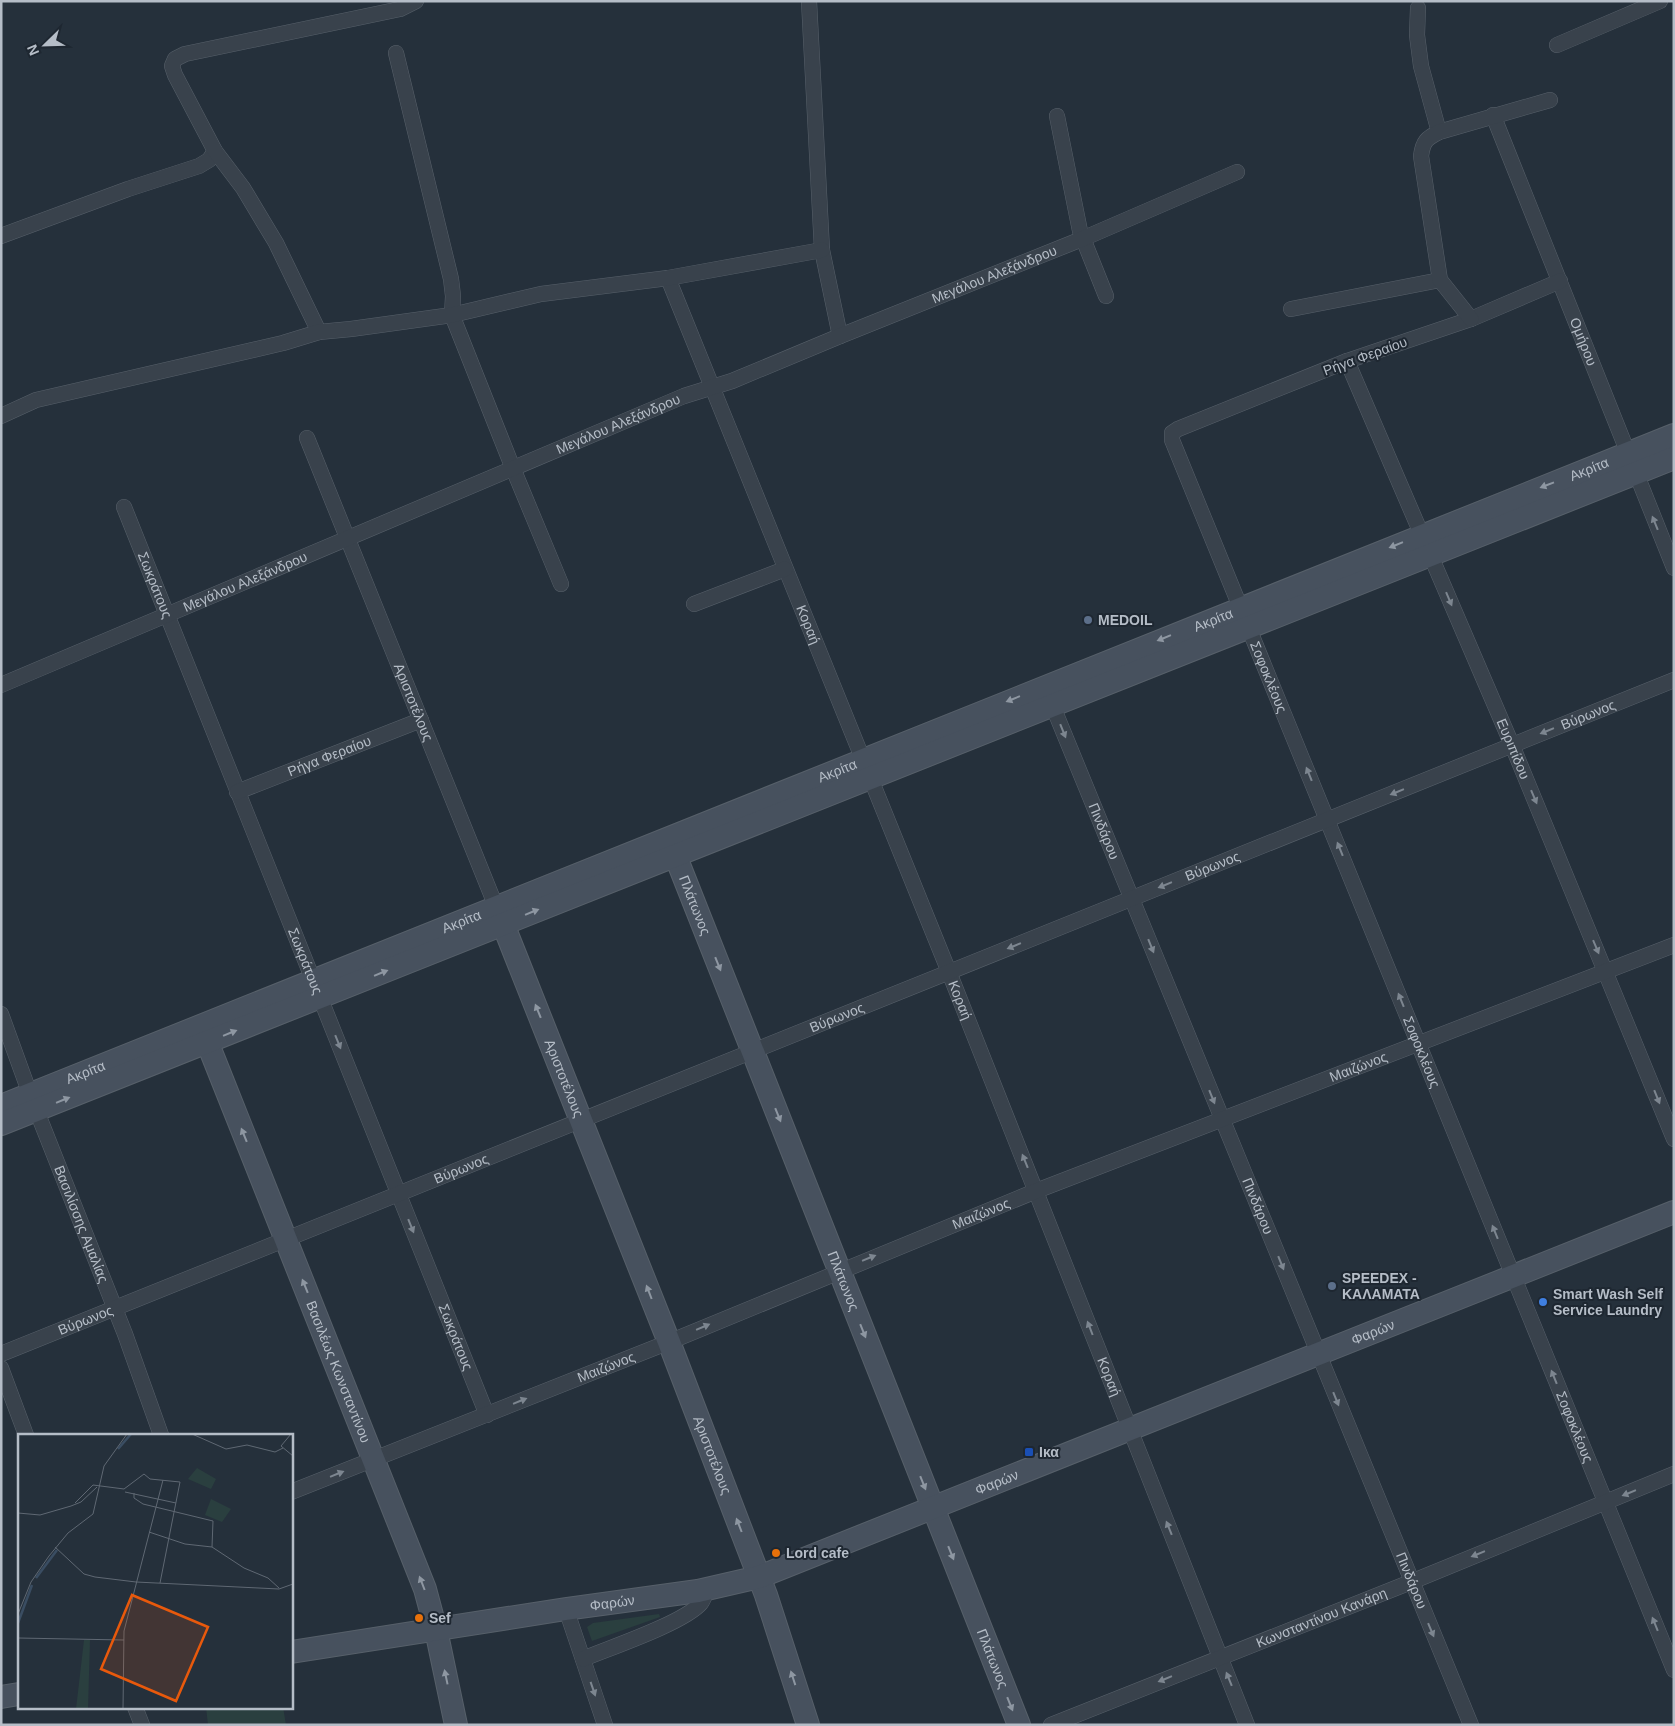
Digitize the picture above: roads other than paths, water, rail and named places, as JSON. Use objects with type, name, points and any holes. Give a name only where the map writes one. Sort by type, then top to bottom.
[{"type":"street","points":[[319,332],[276,243],[243,188],[215,150],[172,66],[175,59],[185,54],[400,10],[416,1]]},
{"type":"street","points":[[809,1],[822,250],[840,336]]},
{"type":"street","points":[[1557,45],[1660,1]]},
{"type":"street","points":[[1418,8],[1417,35],[1421,66],[1439,132]]},
{"type":"street","points":[[396,53],[451,279],[453,296],[452,315],[561,584]]},
{"type":"street","points":[[1471,319],[1440,280],[1421,156],[1422,146],[1429,137],[1439,132],[1550,100]]},
{"type":"street","name":"Ομήρου","points":[[1493,115],[1674,568]]},
{"type":"street","points":[[1057,116],[1082,239],[1106,296]]},
{"type":"street","points":[[1,236],[128,189],[199,166],[209,160],[215,150]]},
{"type":"street","name":"Μεγάλου Αλεξάνδρου","points":[[1,685],[684,396],[732,381],[1082,239],[1237,172]]},
{"type":"street","points":[[1,416],[36,400],[283,343],[319,332],[452,315],[541,294],[668,278],[822,250]]},
{"type":"street","name":"Κοραή","points":[[668,278],[949,972],[1247,1725]]},
{"type":"street","points":[[1291,309],[1440,280]]},
{"type":"street","name":"Ρήγα Φεραίου","points":[[1172,433],[1347,361],[1471,319],[1560,281]]},
{"type":"street","name":"Ευριπίδου","points":[[1347,361],[1512,745],[1674,1139]]},
{"type":"street","name":"Σοφοκλέους","points":[[1172,433],[1172,440],[1674,1670]]},
{"type":"street","name":"Ακρίτα","points":[[1,1124],[34,1102],[1631,463],[1674,435]]},
{"type":"street","name":"Αριστοτέλους","points":[[307,438],[500,915],[669,1342],[759,1577],[808,1725]]},
{"type":"street","name":"Ακρίτα","points":[[1631,463],[1674,458]]},
{"type":"street","name":"Σωκράτους","points":[[124,508],[487,1414]]},
{"type":"street","points":[[694,604],[786,569]]},
{"type":"street","name":"Βύρωνος","points":[[1,1354],[1674,680]]},
{"type":"street","name":"Πινδάρου","points":[[1048,696],[1471,1725]]},
{"type":"street","name":"Ρήγα Φεραίου","points":[[237,792],[421,720]]},
{"type":"street","name":"Πλάτωνος","points":[[672,846],[1019,1725]]},
{"type":"street","name":"Μαιζώνος","points":[[292,1492],[669,1342],[1036,1190],[1674,944]]},
{"type":"street","name":"Βασιλίσσης Αμαλίας","points":[[1,1014],[115,1308],[161,1434]]},
{"type":"street","name":"Βασιλέως Κωνσταντίνου","points":[[204,1034],[425,1589],[436,1630],[456,1725]]},
{"type":"street","name":"Ακρίτα","points":[[1,1106],[34,1102]]},
{"type":"street","name":"Φαρών","points":[[292,1652],[707,1589],[759,1577],[1674,1212]]},
{"type":"street","points":[[1,1368],[26,1434]]},
{"type":"street","name":"Κωνσταντίνου Κανάρη","points":[[1051,1725],[1411,1582],[1674,1474]]},
{"type":"street","points":[[583,1659],[662,1626],[687,1613],[701,1602],[707,1589]]},
{"type":"street","points":[[566,1609],[605,1725]]},
{"type":"street","points":[[1,1697],[18,1694]]},
{"type":"street","points":[[135,1708],[142,1725]]},
{"type":"place","name":"MEDOIL","points":[[1088,620]]},
{"type":"place","name":"SPEEDEX - ΚΑΛΑΜΑΤΑ","points":[[1332,1286]]},
{"type":"place","name":"Smart Wash Self Service Laundry","points":[[1543,1302]]},
{"type":"place","name":"Ικα","points":[[1029,1452]]},
{"type":"place","name":"Lord cafe","points":[[776,1553]]},
{"type":"place","name":"Sef","points":[[419,1618]]}]
